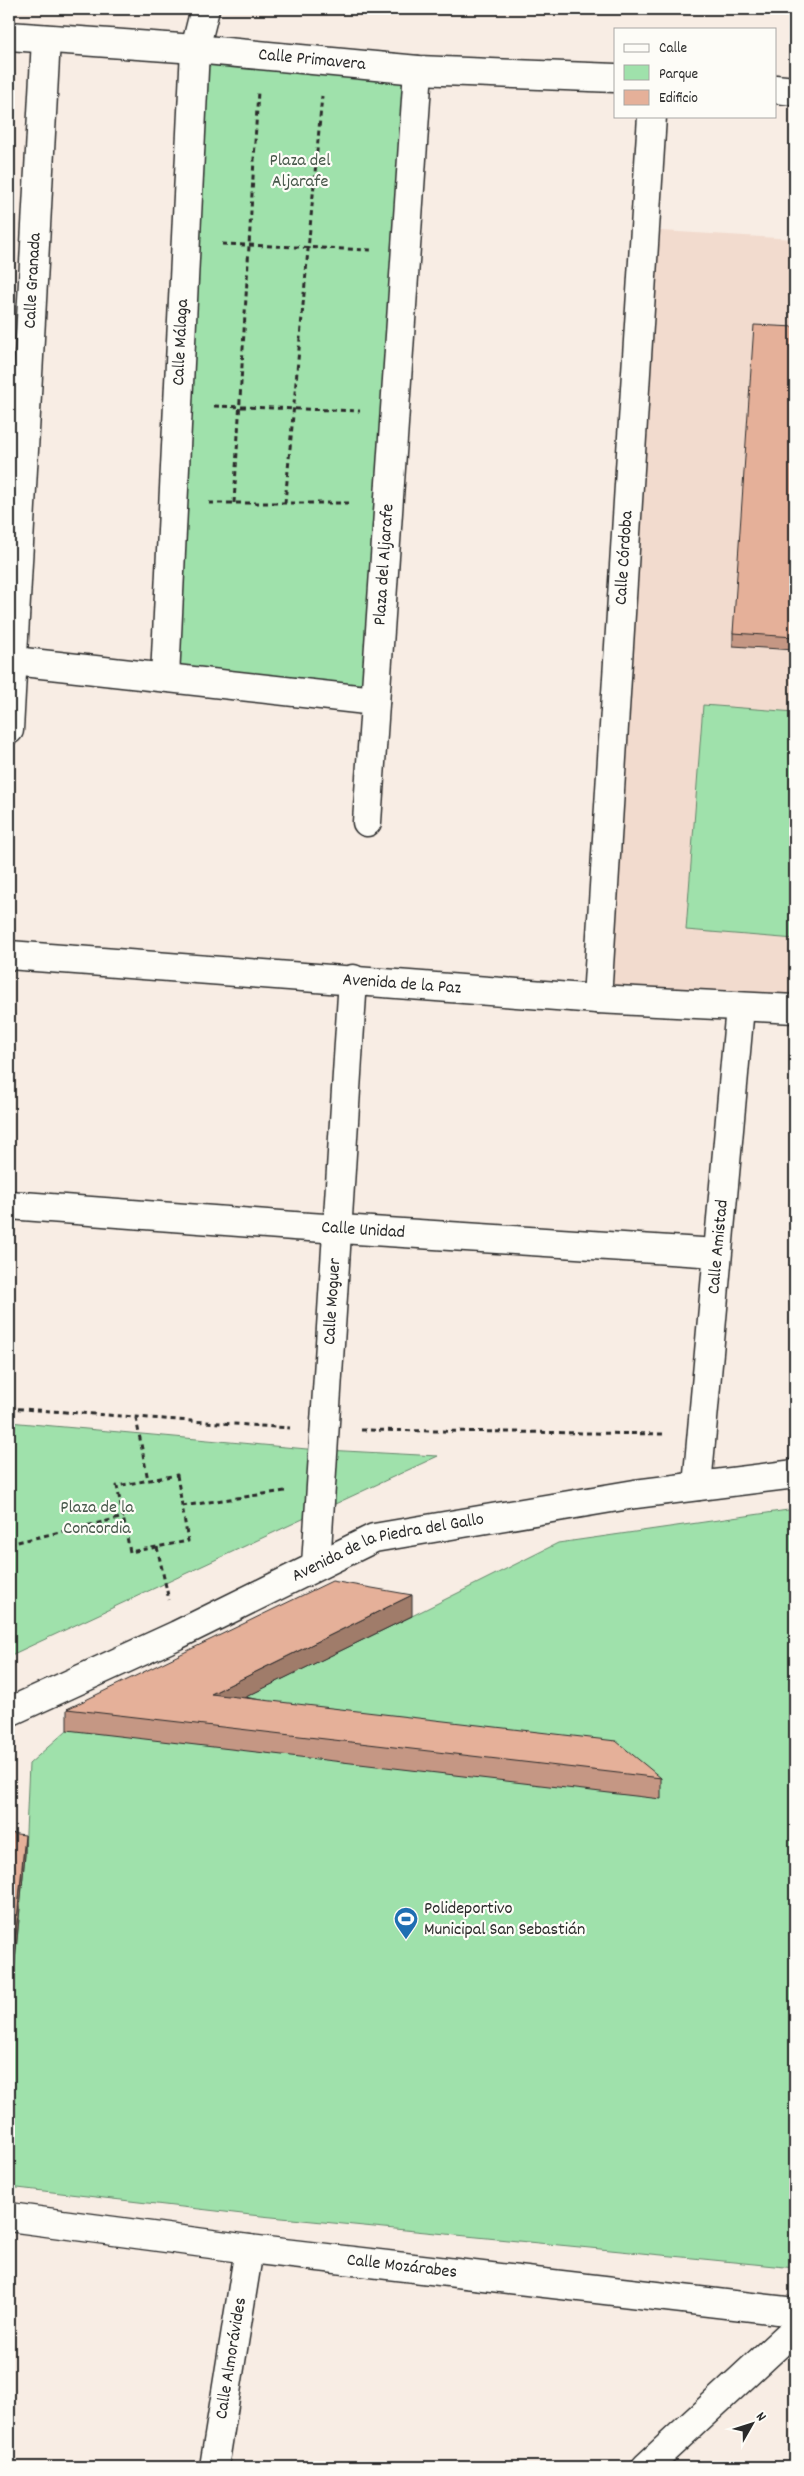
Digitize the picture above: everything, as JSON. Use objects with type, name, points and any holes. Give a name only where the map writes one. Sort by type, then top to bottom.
[{"type":"street","name":"Calle Málaga","points":[[165,677],[196,49],[205,9]]},
{"type":"street","name":"Calle Primavera","points":[[9,36],[196,49],[418,70],[614,78]]},
{"type":"street","name":"Calle Granada","points":[[9,730],[10,690],[14,661],[18,402],[46,40]]},
{"type":"street","name":"Plaza del Aljarafe","points":[[367,822],[404,252],[418,70]]},
{"type":"street","points":[[776,89],[795,91]]},
{"type":"street","name":"Calle Córdoba","points":[[597,999],[652,118]]},
{"type":"street","points":[[14,661],[375,701]]},
{"type":"street","name":"Avenida de la Paz","points":[[9,955],[353,979],[597,999],[795,1008]]},
{"type":"street","name":"Calle Moguer","points":[[316,1565],[353,979]]},
{"type":"street","name":"Calle Amistad","points":[[697,1486],[700,1435],[740,1007]]},
{"type":"street","name":"Calle Unidad","points":[[9,1205],[337,1229],[717,1253]]},
{"type":"street","name":"Avenida de la Piedra del Gallo","points":[[9,1712],[177,1635],[374,1538],[697,1486],[795,1474]]},
{"type":"street","name":"Calle Mozárabes","points":[[10,2223],[795,2312]]},
{"type":"street","name":"Calle Almorávides","points":[[214,2467],[249,2249]]},
{"type":"street","points":[[646,2467],[790,2343]]},
{"type":"path","points":[[234,503],[260,56]]},
{"type":"path","points":[[286,503],[325,60]]},
{"type":"path","points":[[186,242],[404,252]]},
{"type":"path","points":[[178,405],[394,412]]},
{"type":"path","points":[[174,502],[388,504]]},
{"type":"path","points":[[9,1408],[324,1430],[700,1435]]},
{"type":"path","points":[[136,1418],[148,1480]]},
{"type":"path","points":[[177,1475],[182,1506],[188,1541],[130,1552],[117,1486],[177,1475]]},
{"type":"path","points":[[182,1506],[321,1485]]},
{"type":"path","points":[[9,1544],[124,1517]]},
{"type":"path","points":[[157,1547],[177,1635]]},
{"type":"shaded area","points":[[645,230],[795,239],[795,1009],[597,999]]},
{"type":"green space","name":"Plaza del Aljarafe","points":[[195,49],[418,70],[375,701],[165,677]]},
{"type":"green space","points":[[703,705],[795,712],[795,939],[686,930]]},
{"type":"green space","name":"Plaza de la Concordia","points":[[9,1422],[307,1449],[438,1456],[9,1656]]},
{"type":"green space","name":"Polideportivo Municipal San Sebastián","points":[[795,1509],[795,2268],[251,2215],[9,2187],[9,2025],[25,1855],[29,1764],[67,1730],[332,1601],[412,1616],[558,1543]]},
{"type":"building","points":[[754,325],[795,327],[795,637],[733,633]]},
{"type":"building","points":[[332,1581],[412,1595],[211,1694],[616,1741],[661,1778],[67,1709]]},
{"type":"building","points":[[9,1833],[25,1835],[9,2004]]},
{"type":"place","name":"Polideportivo Municipal San Sebastián","points":[[406,1940]]}]
